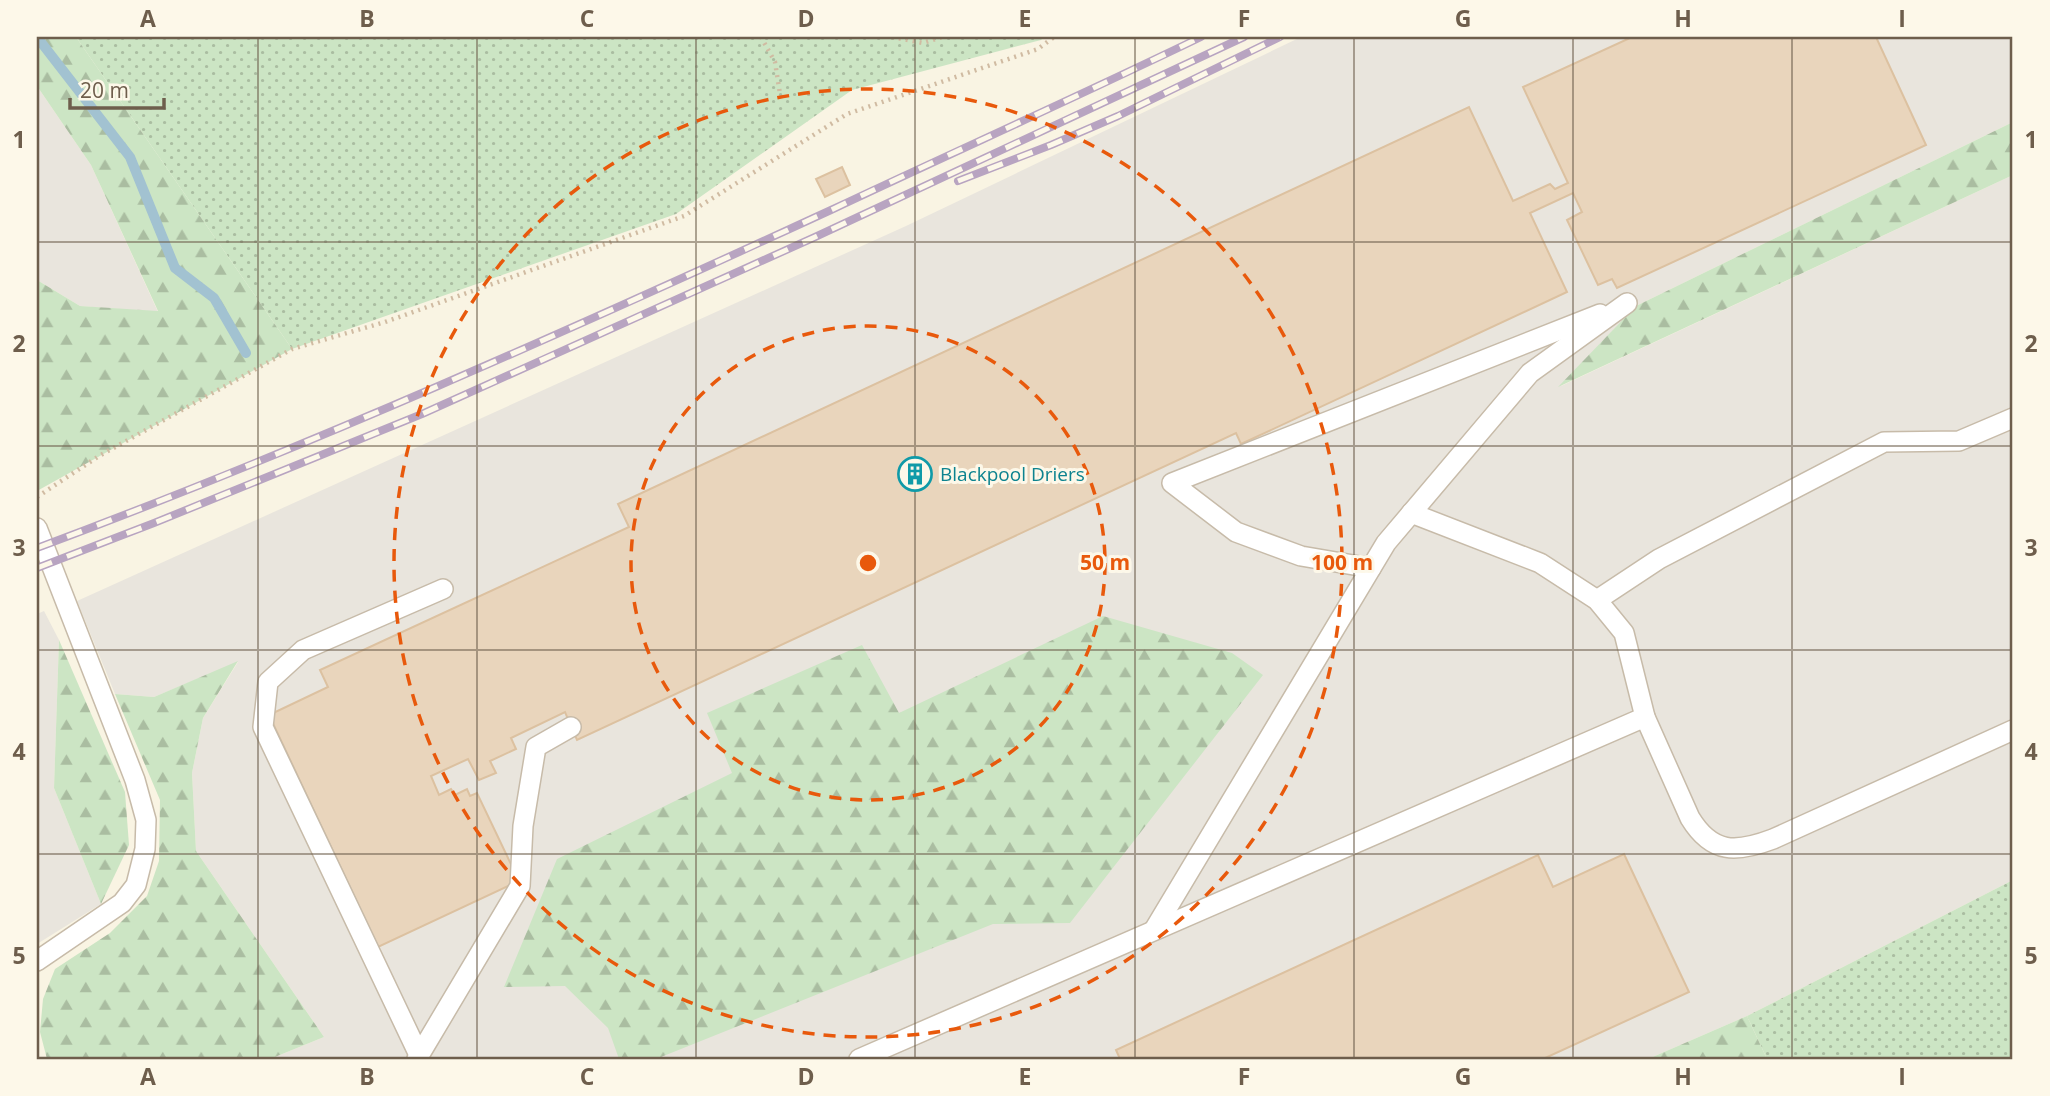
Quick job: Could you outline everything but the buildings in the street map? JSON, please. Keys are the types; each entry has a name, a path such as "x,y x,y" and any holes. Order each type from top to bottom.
{"lane":[{"path":"1154,930 1386,543 1530,373 1627,303 1172,483 1236,532 1301,556 1371,568"},
{"path":"1597,600 1659,559 1884,442 1959,441 2013,418"},
{"path":"1411,513 1540,562 1597,600 1624,633 1645,717 1690,818 1699,832 1713,844 1739,849 1773,839 2013,730"},
{"path":"37,528 135,780 146,820 145,849 136,886 122,903 37,961"},
{"path":"418,1057 263,727 268,682 303,650 443,589"},
{"path":"868,1058 1154,930 1645,717"},
{"path":"418,1057 520,886 523,826 536,747 571,727"}],"path":[{"path":"761,37 775,62 780,94"},
{"path":"892,37 923,43 942,37"},
{"path":"37,497 99,456 292,349 385,322 684,216 847,114 1038,48 1054,37"}],"shaded area":[{"path":"1301,37 2013,37 2013,122 1636,306 1561,386 2013,175 2013,880 1747,1016 1648,1059 270,1059 324,1037 196,851 192,773 203,718 238,662 154,697 115,694 77,601 906,226"},
{"path":"37,86 91,165 158,312 80,306 37,280"},
{"path":"44,611 59,640 54,788 101,904 37,944 37,614"}],"green space":[{"path":"37,37 76,37 292,349 37,491 37,280 80,306 158,311 91,165 37,86"},
{"path":"76,37 1044,37 852,90 676,214 292,349"},
{"path":"2013,122 2013,175 1558,387 1636,306"},
{"path":"1103,616 1232,653 1263,675 1070,923 993,924 656,1059 619,1059 608,1028 565,986 504,987 557,859 732,773 707,713 862,645 899,713"},
{"path":"59,640 125,792 129,845 101,904 54,788"},
{"path":"238,661 203,718 192,773 196,851 324,1037 270,1059 47,1059 40,1032 43,999 55,969 110,933 147,896 159,861 160,800 115,694 154,697"},
{"path":"2013,880 2013,1059 1767,1059 1747,1016"},
{"path":"1747,1016 1767,1059 1648,1059"}],"waterway":[{"path":"37,37 130,157 175,268 214,298 246,353"}],"railway":[{"path":"37,548 338,429 536,343 831,210 1201,37"},
{"path":"37,568 422,414 815,237 1244,37"},
{"path":"958,181 1118,116 1280,37"}],"place":[{"name":"Blackpool Driers","path":"915,474"}]}
